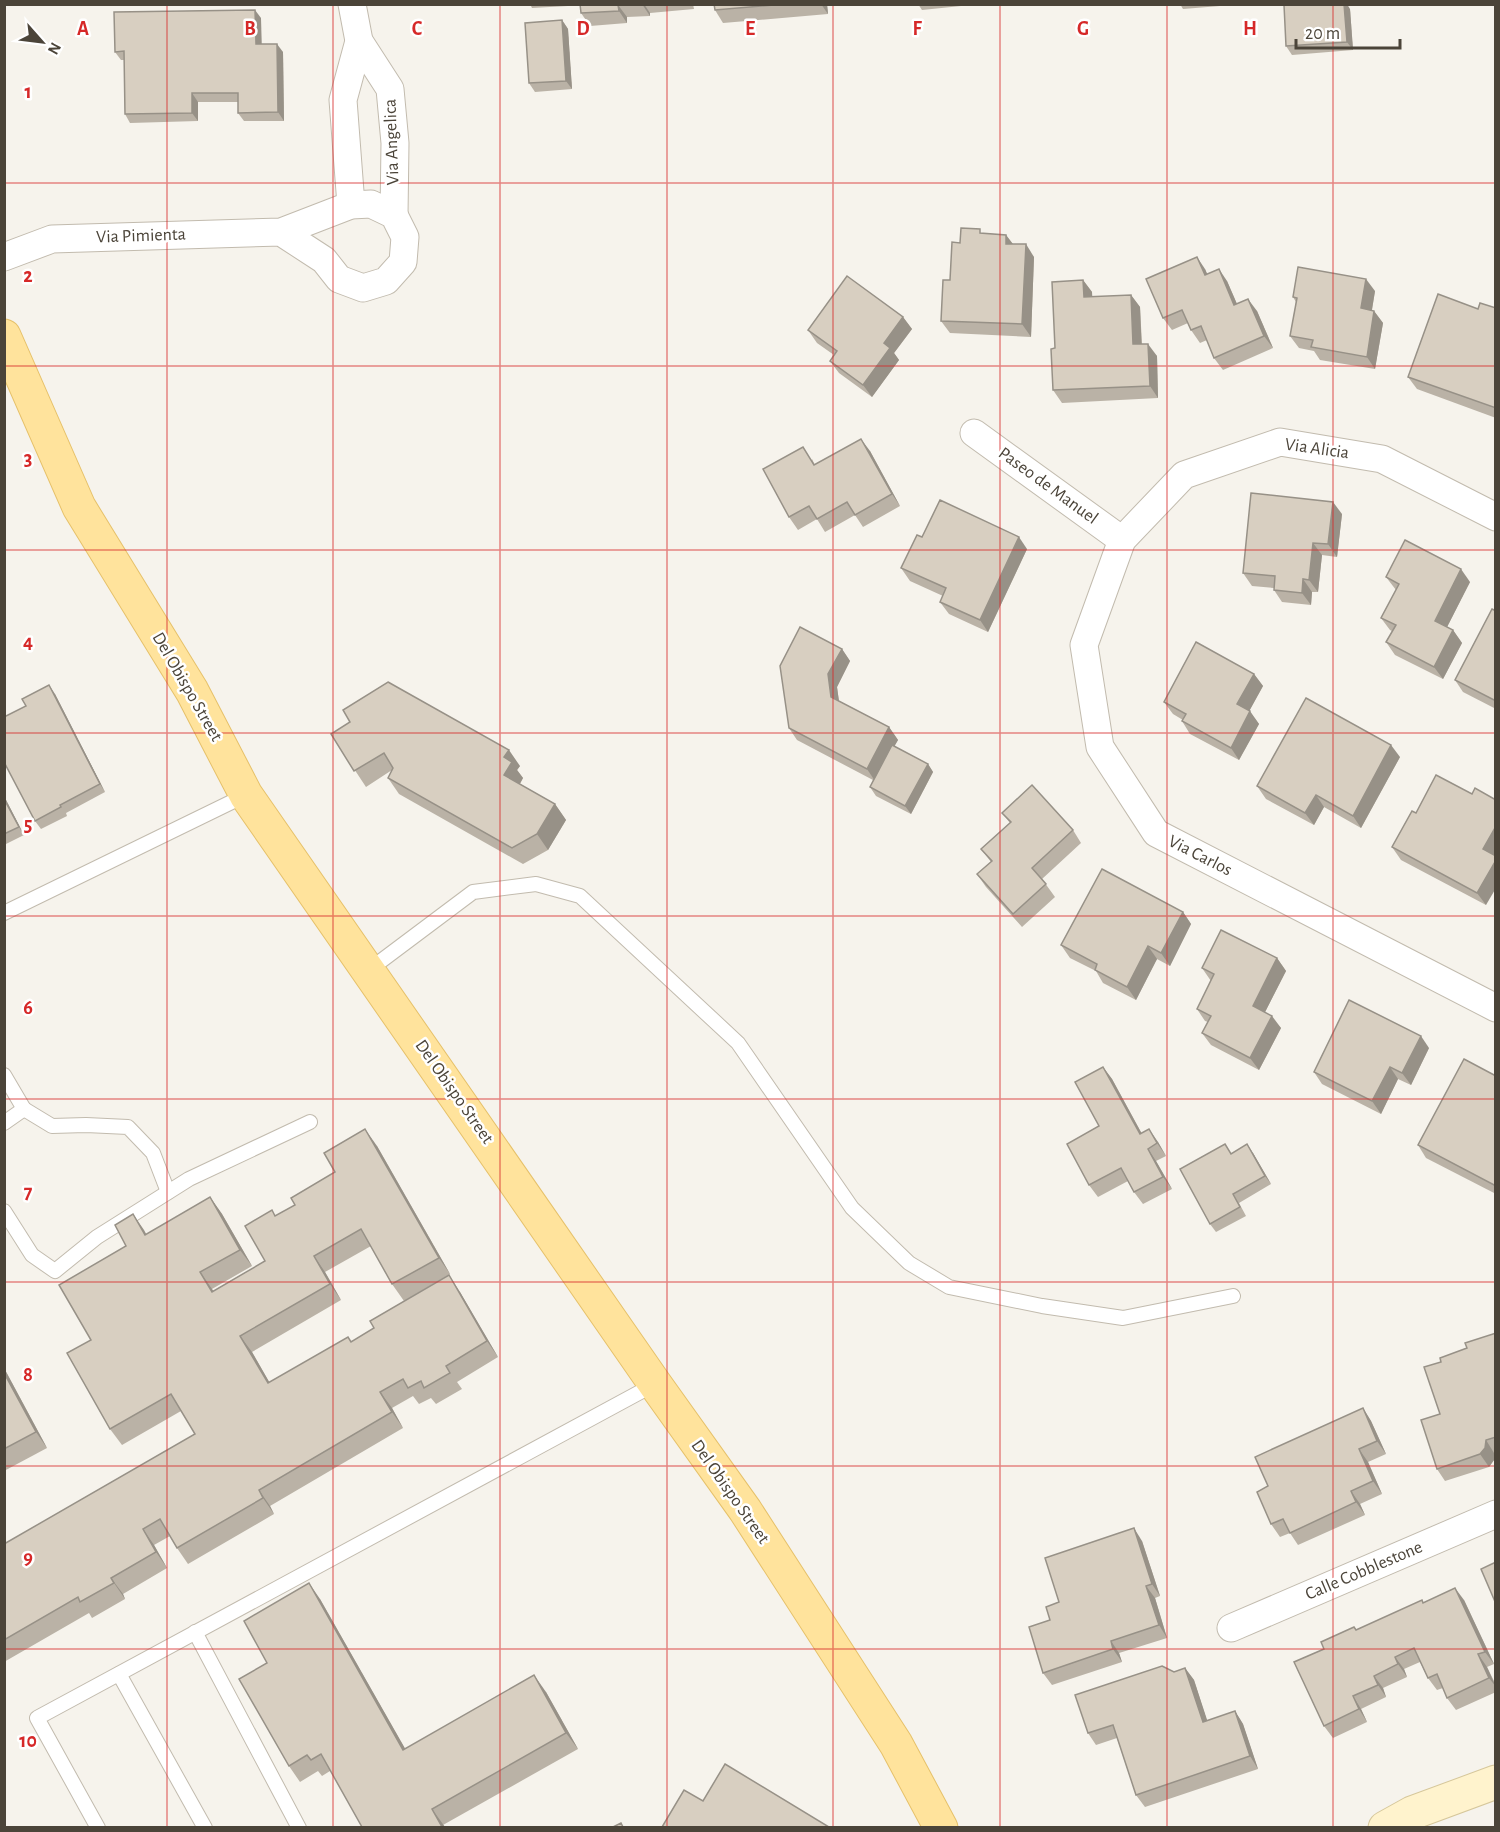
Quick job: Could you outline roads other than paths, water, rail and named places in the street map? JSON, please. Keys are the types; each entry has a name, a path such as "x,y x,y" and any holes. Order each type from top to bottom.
{"main road":[{"name":"Del Obispo Street","path":"4,336 79,507 192,691 246,795 745,1510 896,1744 941,1827"}],"street":[{"name":"Via Angelica","path":"352,4 359,41 390,89 395,143 394,215"},
{"name":"Via Angelica","path":"351,205 343,100 359,41"},
{"name":"Via Pimienta","path":"4,257 52,239 281,232 351,205 371,204 394,215"},
{"path":"281,232 324,260 339,279 363,288 386,281 403,262 405,237 394,215"},
{"name":"Paseo de Manuel","path":"974,433 1122,540"},
{"name":"Via Alicia","path":"1122,540 1184,475 1280,442 1382,459 1496,517"},
{"name":"Via Carlos","path":"1122,540 1084,645 1100,747 1156,833 1496,1008"},
{"name":"Calle Cobblestone","path":"1232,1628 1496,1514"},
{"path":"1384,1827 1412,1813 1496,1782"}],"lane":[{"path":"4,913 246,795"},
{"path":"369,970 473,892 536,884 580,896 738,1043 852,1208 909,1263 949,1287 1042,1306 1124,1318 1233,1296"},
{"path":"4,1075 24,1108 52,1126 128,1127 153,1153 168,1192"},
{"path":"4,1123 24,1108"},
{"path":"4,1211 32,1255 55,1271 97,1237 189,1179 310,1122"},
{"path":"98,1827 37,1718 655,1384"},
{"path":"195,1632 299,1827"},
{"path":"119,1674 205,1827"}]}
